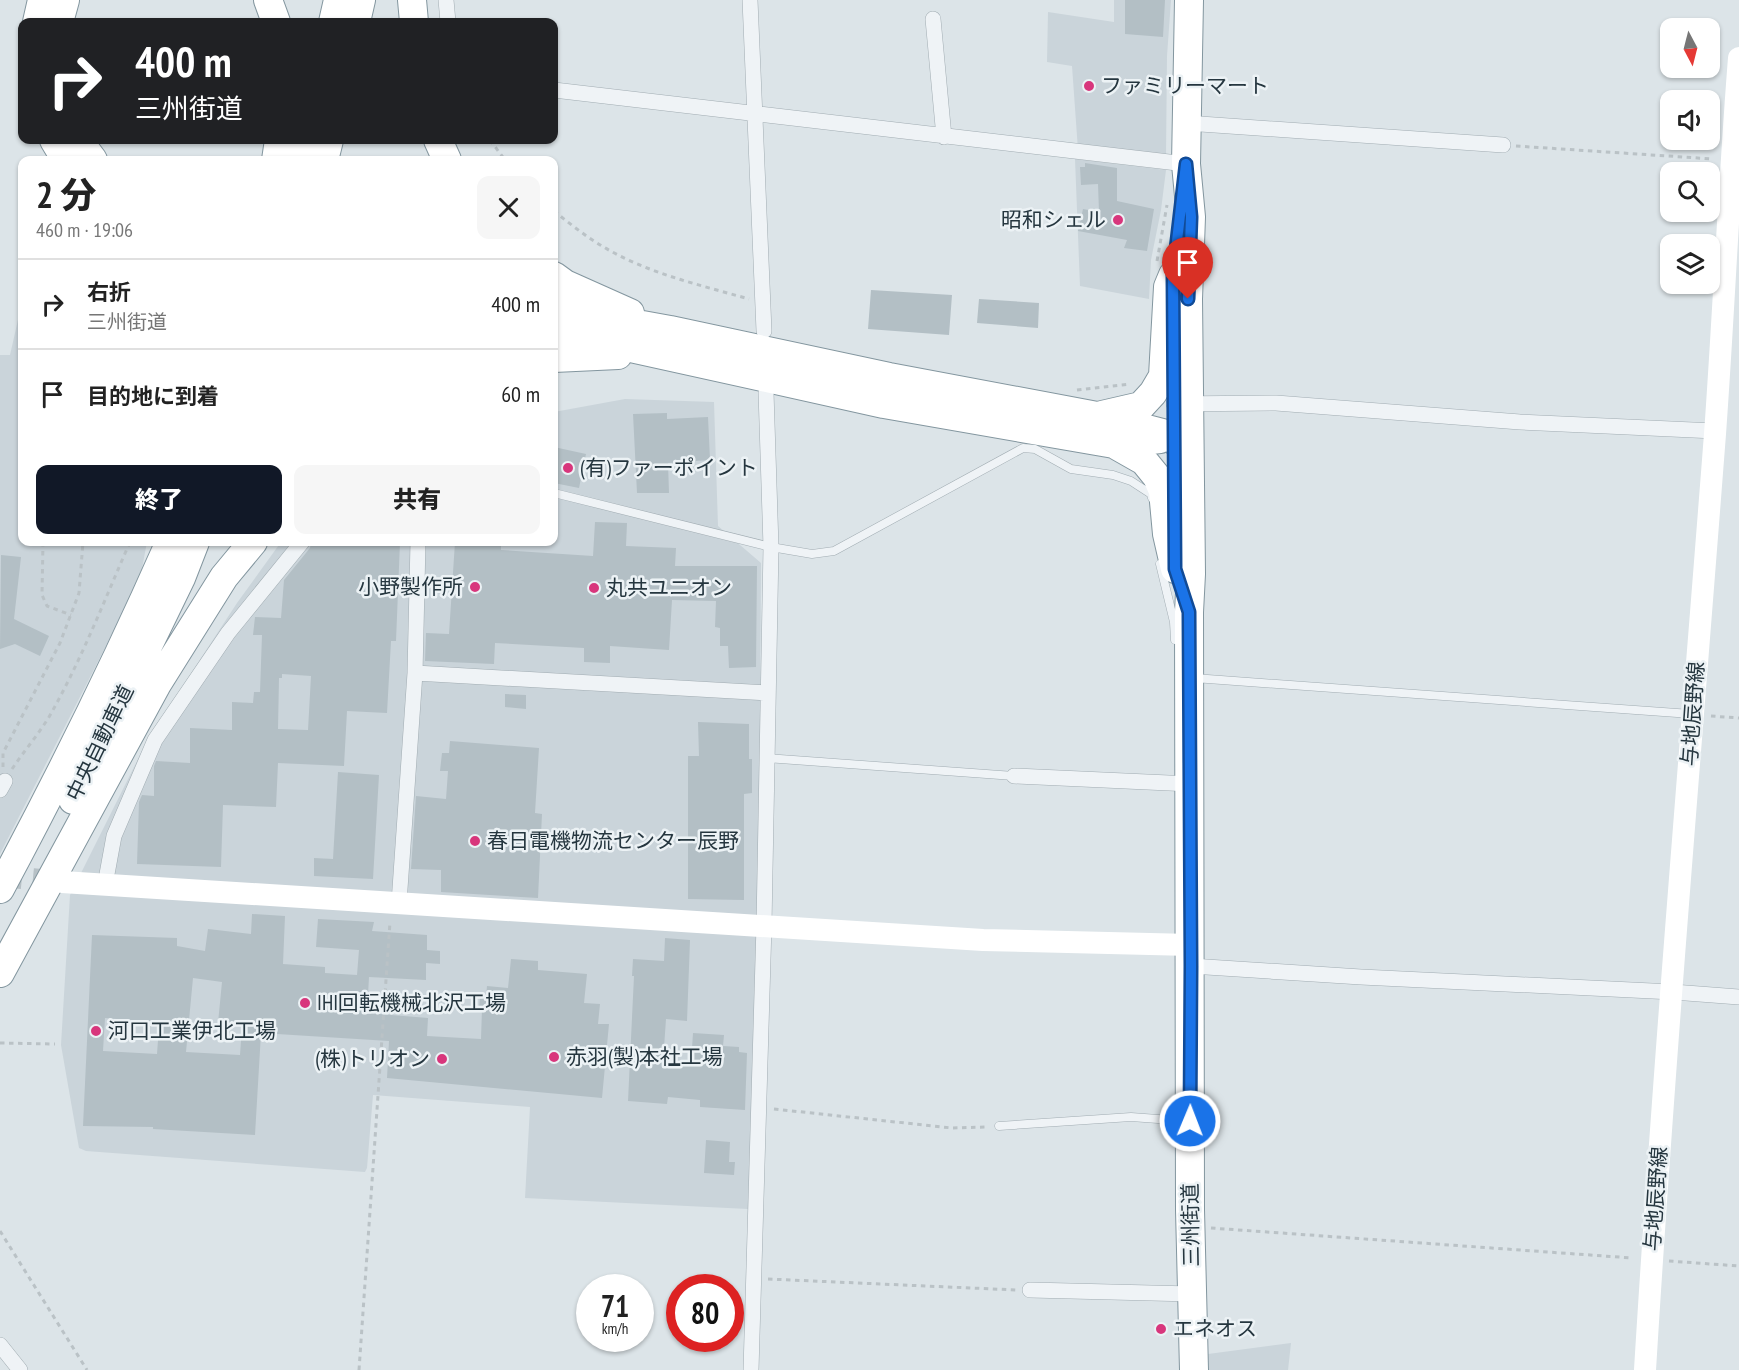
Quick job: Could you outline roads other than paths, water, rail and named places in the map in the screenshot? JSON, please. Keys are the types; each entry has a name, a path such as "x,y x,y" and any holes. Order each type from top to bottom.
{"highway":[{"path":"38,18 42,0"},
{"path":"60,18 65,0"},
{"path":"268,0 275,18"},
{"path":"334,18 338,0"},
{"path":"357,18 361,0"},
{"path":"412,0 414,18"},
{"name":"三州街道","path":"1181,404 1191,217 1186,164 1189,0"},
{"name":"三州街道","path":"1186,164 1173,275 1181,404 1191,492 1189,612 1183,677 1191,784 1190,1226 1194,1370"},
{"path":"1097,416 1141,406 1153,393 1163,376 1168,287 1173,275"},
{"path":"558,278 587,294 670,330"},
{"path":"558,310 670,330 889,377 1097,416 1174,436"},
{"path":"558,332 884,404 1114,444 1174,436"},
{"path":"558,358 653,353"},
{"path":"1181,404 1174,436 1184,454 1191,492"},
{"name":"三州街道","path":"1174,436 1167,560 1189,612"},
{"path":"1114,444 1144,461 1157,477 1163,491 1167,560"},
{"name":"中央自動車道","path":"0,889 81,731 168,546"},
{"name":"中央自動車道","path":"0,943 106,733 181,578 193,546"},
{"path":"0,973 157,684 224,577 250,546"}],"main road":[{"name":"与地辰野線","path":"1645,1370 1692,714 1715,430 1739,58"},
{"path":"62,882 764,925 1191,956"}],"street":[{"path":"446,0 448,18"},
{"path":"750,0 764,331"},
{"path":"933,19 944,137"},
{"path":"558,90 1186,164"},
{"path":"1186,123 1503,145"},
{"path":"751,1370 764,925 771,547 766,392"},
{"path":"1181,404 1276,403 1520,422 1715,430"},
{"path":"105,885 114,836 155,740 228,633 299,546"},
{"path":"395,903 415,673 418,546"},
{"path":"415,673 767,693"},
{"path":"1014,776 1191,784"},
{"path":"1191,956 1361,977 1673,992 1739,998"},
{"path":"1030,1290 1192,1294"},
{"path":"0,1345 20,1370"}],"lane":[{"path":"558,495 771,547 812,554 834,551 1023,448 1035,449 1071,469 1113,475 1131,481 1151,494 1153,506"},
{"path":"1167,560 1165,588 1174,622 1175,644"},
{"path":"1183,677 1692,714"},
{"path":"766,758 1014,776"},
{"path":"999,1126 1131,1117 1190,1121"}],"tunnel":[{"path":"0,876 62,882"}],"place":[{"name":"ファミリーマート","path":"1089,86"},
{"name":"昭和シェル","path":"1118,220"},
{"name":"(有)ファーポイント","path":"568,468"},
{"name":"小野製作所","path":"475,587"},
{"name":"丸共ユニオン","path":"594,588"},
{"name":"春日電機物流センター辰野","path":"475,841"},
{"name":"IHI回転機械北沢工場","path":"305,1003"},
{"name":"河口工業伊北工場","path":"96,1031"},
{"name":"赤羽(製)本社工場","path":"554,1057"},
{"name":"(株)トリオン","path":"442,1059"},
{"name":"エネオス","path":"1161,1329"}]}
